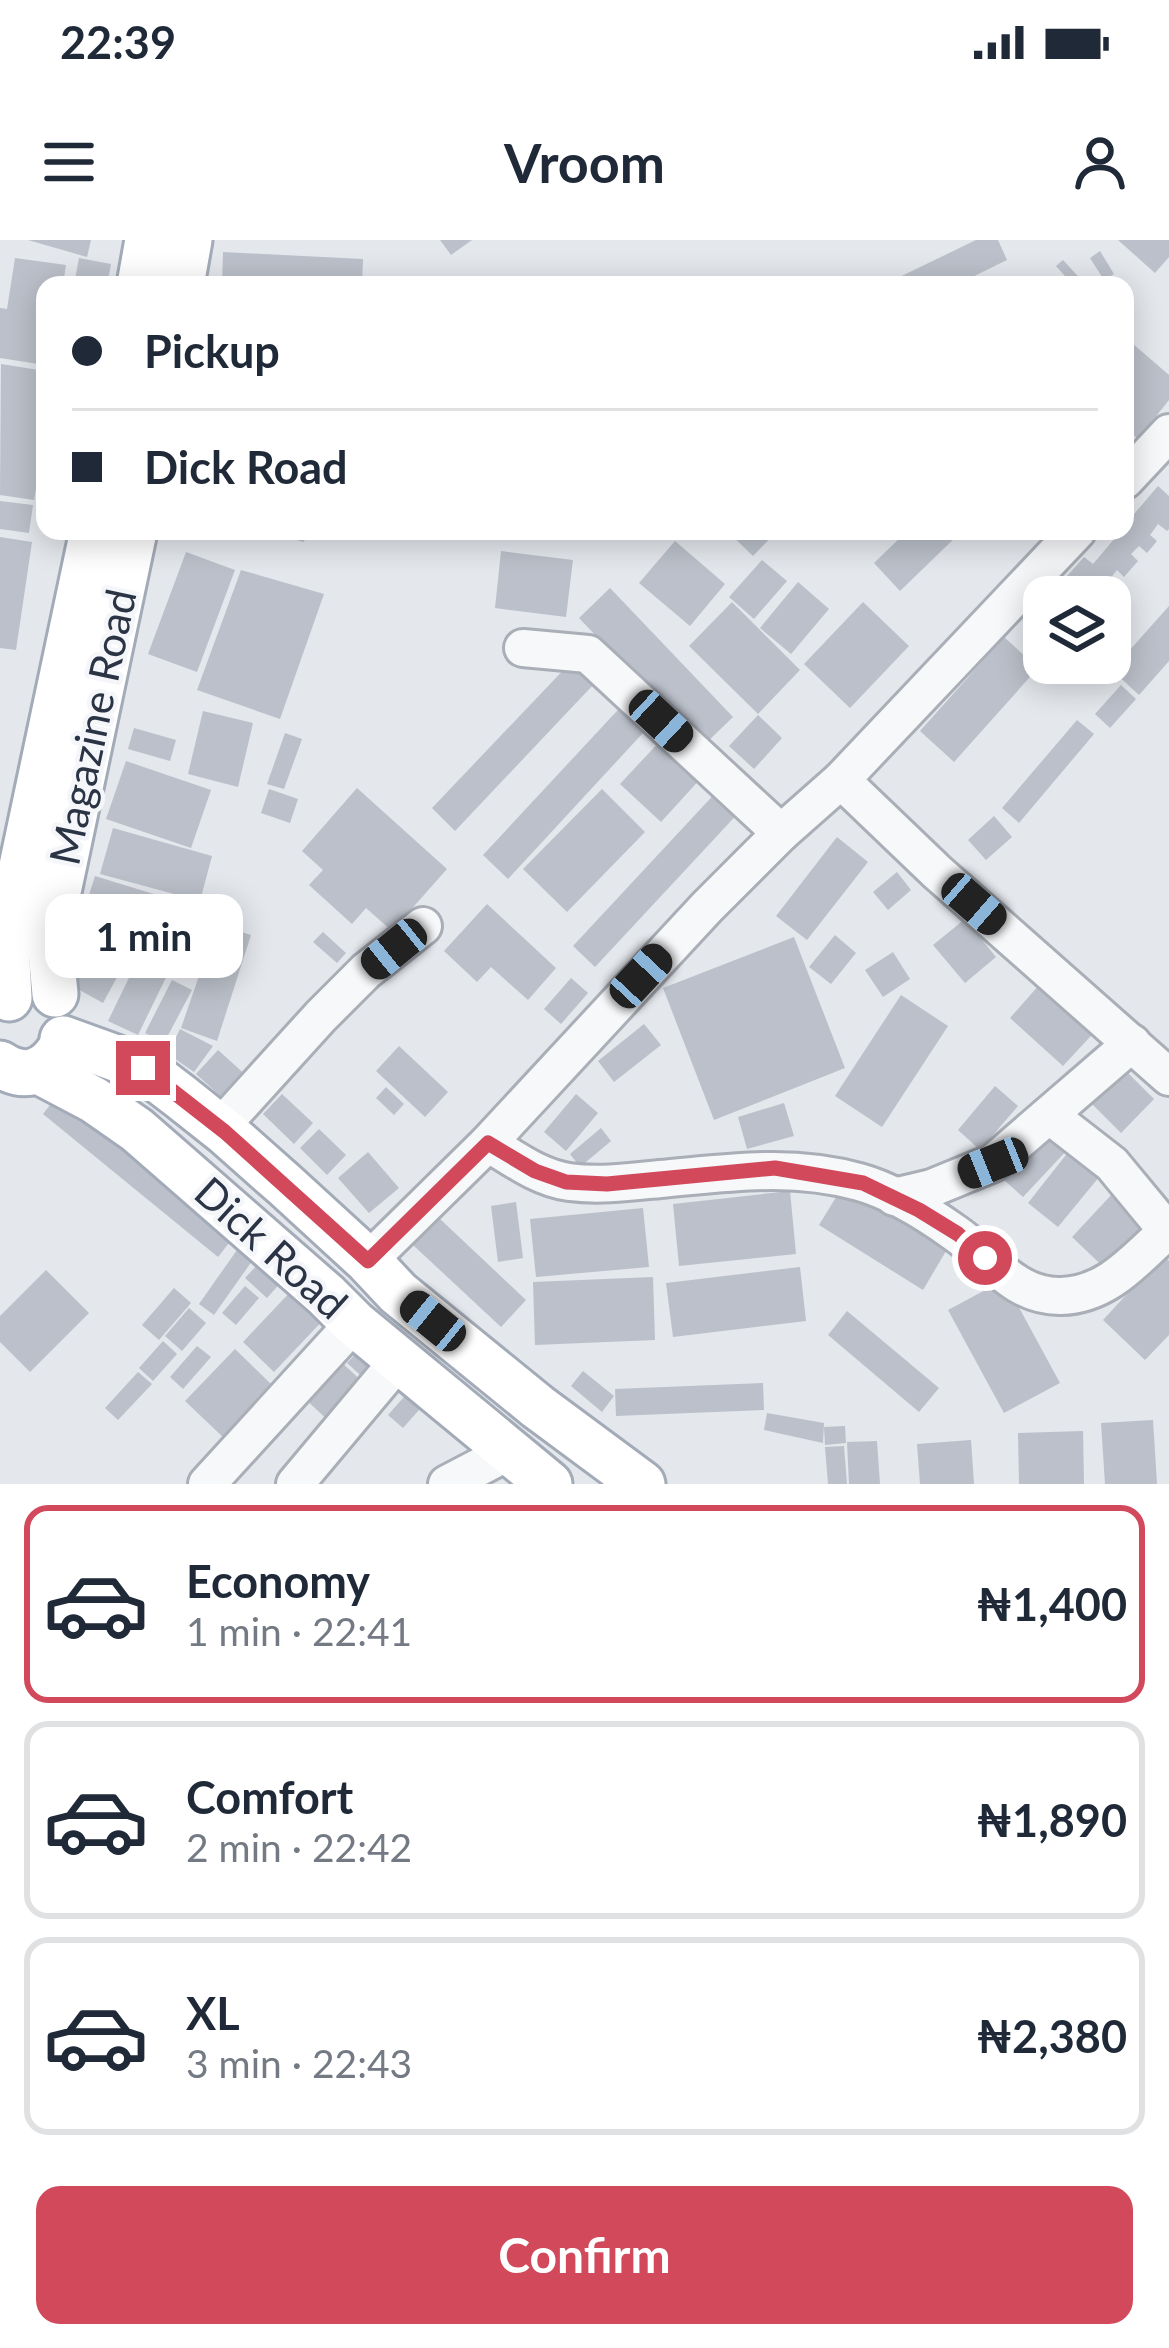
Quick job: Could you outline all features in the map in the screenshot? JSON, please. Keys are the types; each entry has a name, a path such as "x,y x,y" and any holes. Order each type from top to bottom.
{"main road":[{"path":"142,276 148,240"},
{"path":"183,276 189,240"},
{"name":"Magazine Road","path":"5,1001 5,923 17,890 91,540"},
{"name":"Magazine Road","path":"22,1064 55,994 48,918 59,887 132,540"},
{"path":"5,1001 33,996 45,1000 55,994"},
{"name":"Dick Road","path":"22,1064 143,1068 225,1132 398,1293 642,1484"},
{"name":"Dick Road","path":"22,1064 94,1100 152,1142 354,1323 549,1484"}],"street":[{"path":"1134,470 1169,433"},
{"path":"368,1261 488,1143 707,907 841,780 1068,540"},
{"path":"524,648 588,654 781,833"},
{"path":"841,780 937,872 1169,1077"},
{"path":"225,1132 232,1114 321,1016 366,971 423,926"},
{"path":"894,1197 932,1188 993,1163 1132,1043"},
{"path":"488,1143 535,1171 566,1182 607,1184 775,1168 863,1183 958,1234 1012,1282 1060,1296 1108,1284 1168,1232 1112,1164 1049,1115"},
{"path":"207,1484 354,1323"},
{"path":"295,1484 399,1360"},
{"path":"447,1484 510,1450"}],"building":[{"path":"28,240 91,240 87,257"},
{"path":"440,240 472,240 451,255"},
{"path":"976,240 998,240 1007,260 974,276 902,276"},
{"path":"1118,240 1169,240 1169,257 1155,273"},
{"path":"1100,251 1114,274 1101,276 1090,258"},
{"path":"223,252 363,259 362,276 222,276"},
{"path":"15,258 66,265 64,276 36,276 36,364 0,358 0,308 7,309"},
{"path":"79,258 111,264 109,276 76,276"},
{"path":"1063,260 1078,276 1065,276 1056,266"},
{"path":"1134,345 1169,375 1169,400 1138,439 1134,436"},
{"path":"1,364 36,370 36,488 34,500 0,495"},
{"path":"1158,486 1169,496 1169,529 1158,524 1150,535 1157,541 1147,553 1139,546 1131,554 1138,561 1125,576 1117,570 1112,576 1067,576 1084,557 1093,564 1113,540 1134,540 1134,514"},
{"path":"0,501 33,505 29,533 0,529"},
{"path":"0,537 32,542 16,650 0,648"},
{"path":"736,540 768,540 753,556"},
{"path":"898,540 953,540 900,591 874,563"},
{"path":"675,541 725,584 690,626 639,583"},
{"path":"501,551 573,560 566,617 495,608"},
{"path":"186,552 235,570 197,672 148,654"},
{"path":"762,560 787,581 754,619 729,597"},
{"path":"241,570 324,594 280,719 197,690"},
{"path":"798,582 829,609 791,654 760,628"},
{"path":"610,588 733,717 702,747 579,618"},
{"path":"732,602 800,670 758,714 689,646"},
{"path":"863,602 909,646 850,708 804,664"},
{"path":"1169,606 1169,661 1139,695 1127,684 1131,684 1131,649"},
{"path":"1004,637 1023,654 1024,684 954,762 920,731"},
{"path":"571,662 594,684 455,831 432,808"},
{"path":"1121,685 1136,699 1110,728 1095,714"},
{"path":"629,698 654,721 508,879 483,855"},
{"path":"203,711 253,723 238,787 188,774"},
{"path":"758,715 782,738 754,769 729,746"},
{"path":"1077,720 1094,734 1019,823 1002,808"},
{"path":"134,728 176,740 170,761 128,749"},
{"path":"285,733 302,739 284,789 267,784"},
{"path":"662,739 702,777 661,822 620,784"},
{"path":"126,761 211,790 191,848 106,819"},
{"path":"721,787 743,808 595,967 573,946"},
{"path":"357,788 447,869 392,931 366,908 352,924 309,885 323,870 302,851"},
{"path":"269,789 298,799 290,823 261,813"},
{"path":"602,789 645,832 567,912 523,869"},
{"path":"994,816 1012,837 986,860 968,840"},
{"path":"113,828 212,856 200,901 100,874"},
{"path":"837,837 868,862 807,940 776,916"},
{"path":"897,872 911,890 888,910 873,892"},
{"path":"95,876 160,896 148,935 83,914"},
{"path":"175,899 198,913 172,957 149,944"},
{"path":"487,904 556,968 528,1000 491,967 477,982 444,951"},
{"path":"965,919 996,957 965,983 933,945"},
{"path":"99,924 135,944 103,1003 67,983"},
{"path":"217,924 251,935 217,1041 181,1028"},
{"path":"323,932 346,953 337,963 313,942"},
{"path":"835,935 856,953 831,984 809,967"},
{"path":"794,937 845,1068 714,1120 663,988"},
{"path":"143,949 173,963 138,1035 108,1021"},
{"path":"893,952 910,979 883,997 865,970"},
{"path":"1047,976 1101,1025 1063,1066 1010,1018"},
{"path":"571,978 588,993 561,1024 544,1009"},
{"path":"172,980 192,990 164,1043 145,1033"},
{"path":"901,995 948,1026 882,1127 835,1096"},
{"path":"644,1024 661,1045 614,1082 598,1061"},
{"path":"180,1029 213,1046 194,1072 168,1054"},
{"path":"399,1046 448,1092 425,1117 376,1071"},
{"path":"218,1050 249,1078 227,1102 196,1074"},
{"path":"1119,1064 1154,1099 1121,1133 1086,1098"},
{"path":"995,1086 1018,1106 980,1150 958,1130"},
{"path":"386,1087 404,1104 394,1115 376,1098"},
{"path":"61,1091 236,1234 218,1257 43,1114"},
{"path":"282,1094 313,1123 294,1144 263,1114"},
{"path":"576,1094 598,1113 566,1151 544,1132"},
{"path":"784,1103 794,1136 747,1149 738,1117"},
{"path":"601,1128 611,1141 580,1167 570,1154"},
{"path":"319,1129 346,1155 327,1175 300,1148"},
{"path":"1049,1130 1069,1148 1023,1197 1003,1179"},
{"path":"1073,1146 1104,1171 1058,1227 1028,1203"},
{"path":"368,1152 399,1188 369,1213 338,1178"},
{"path":"846,1181 949,1246 923,1290 819,1225"},
{"path":"790,1191 796,1254 679,1266 673,1204"},
{"path":"1114,1192 1154,1231 1112,1275 1072,1237"},
{"path":"516,1202 523,1258 498,1262 491,1206"},
{"path":"643,1208 649,1267 536,1277 530,1219"},
{"path":"439,1218 526,1300 501,1327 413,1245"},
{"path":"237,1250 252,1261 214,1315 199,1304"},
{"path":"1163,1255 1169,1261 1169,1335 1145,1360 1103,1320"},
{"path":"262,1260 283,1280 267,1298 245,1278"},
{"path":"800,1267 806,1321 673,1337 666,1283"},
{"path":"46,1270 89,1313 30,1372 0,1342 0,1316"},
{"path":"653,1277 655,1340 535,1345 533,1282"},
{"path":"1004,1280 1060,1383 1004,1413 948,1310"},
{"path":"245,1286 259,1298 236,1325 222,1313"},
{"path":"295,1287 326,1317 274,1372 243,1342"},
{"path":"174,1288 191,1303 159,1340 142,1325"},
{"path":"189,1308 206,1323 182,1351 165,1336"},
{"path":"847,1311 939,1388 919,1412 828,1335"},
{"path":"163,1341 177,1354 153,1381 139,1368"},
{"path":"197,1346 211,1357 183,1389 170,1377"},
{"path":"361,1348 382,1367 368,1382 347,1363"},
{"path":"235,1349 274,1387 225,1439 185,1401"},
{"path":"338,1359 367,1386 332,1424 303,1397"},
{"path":"583,1371 614,1396 602,1412 571,1386"},
{"path":"138,1372 152,1384 118,1420 105,1408"},
{"path":"763,1383 764,1410 616,1416 615,1389"},
{"path":"412,1388 427,1401 403,1428 388,1415"},
{"path":"767,1413 824,1423 823,1443 764,1430"},
{"path":"1153,1420 1157,1484 1105,1484 1101,1423"},
{"path":"845,1426 846,1443 825,1445 824,1427"},
{"path":"1083,1431 1084,1484 1019,1484 1018,1433"},
{"path":"971,1440 974,1484 920,1484 917,1444"},
{"path":"877,1441 880,1484 849,1484 847,1442"},
{"path":"844,1446 847,1484 828,1484 825,1447"}],"route":[{"path":"143,1068 225,1132 368,1261 488,1143 535,1171 566,1182 607,1184 775,1168 863,1183 919,1210 985,1258"}]}
